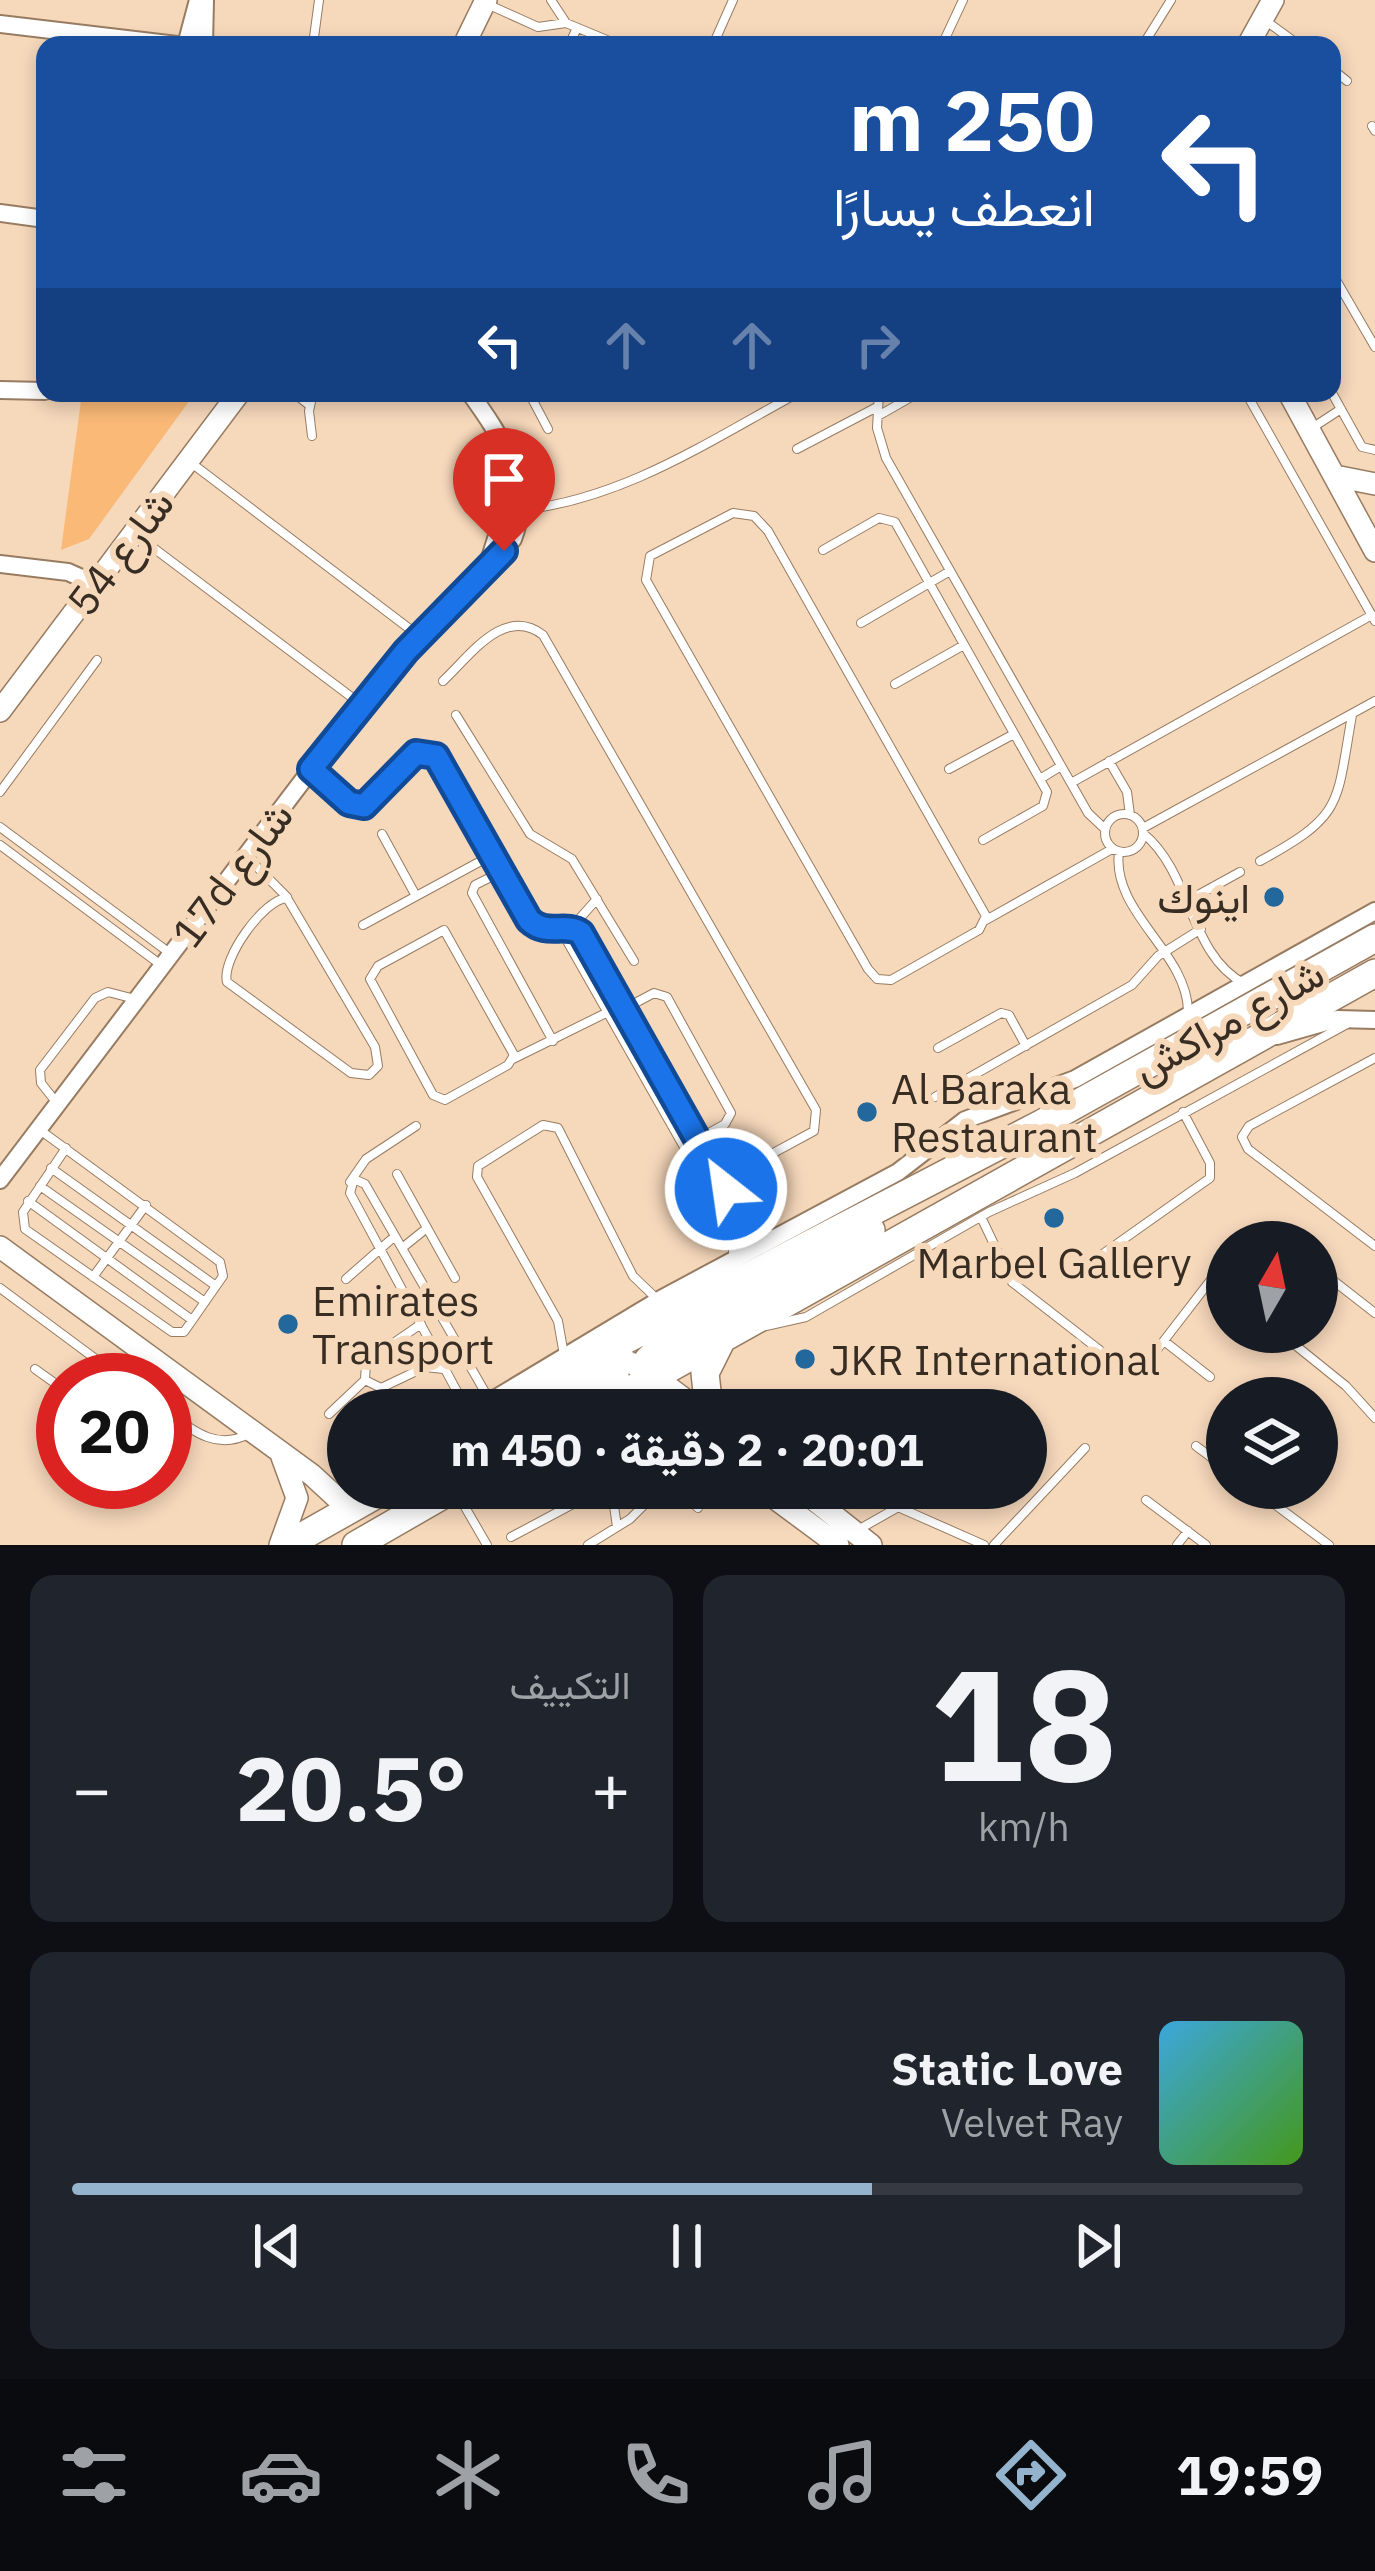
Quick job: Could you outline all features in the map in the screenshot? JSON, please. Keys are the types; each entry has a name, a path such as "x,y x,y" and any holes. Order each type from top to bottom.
{"main road":[{"name":"شارع مراكش","path":"529,1389 1173,1051 1375,938"},
{"name":"شارع مراكش","path":"628,1389 1375,973"},
{"path":"647,1377 661,1348 912,1206 936,1177"},
{"path":"707,1389 705,1373 735,1332"},
{"path":"594,1389 615,1376 613,1360 599,1354"},
{"path":"356,1545 418,1509"},
{"path":"284,1545 350,1510"}],"street":[{"path":"186,36 201,0"},
{"path":"201,0 203,36"},
{"path":"468,36 485,2"},
{"path":"1255,36 1268,9"},
{"path":"0,24 74,36"},
{"path":"0,213 36,217"},
{"path":"0,390 36,391"},
{"name":"شارع 54","path":"0,711 232,402"},
{"path":"476,402 518,476 521,510"},
{"path":"1294,402 1335,476 1367,514 1375,551"},
{"path":"480,574 498,541 507,504 505,467 493,430"},
{"path":"1335,476 1375,484"},
{"name":"17d شارع","path":"0,1180 360,704 513,539 521,510"},
{"path":"0,564 68,572 90,592"},
{"path":"518,1389 564,1355 659,1300 898,1172 965,1120 1075,1079 1375,911"},
{"path":"1264,1036 1294,1034 1337,1019 1371,1019"},
{"path":"0,1247 350,1510"},
{"path":"599,1354 666,1389"},
{"path":"647,1377 651,1389"},
{"path":"282,1457 297,1498 284,1545"},
{"path":"798,1509 855,1541"},
{"path":"821,1509 855,1541"}],"lane":[{"path":"314,36 319,0"},
{"path":"551,0 566,23 596,36"},
{"path":"717,36 733,0"},
{"path":"947,36 963,0"},
{"path":"1149,36 1171,0"},
{"path":"485,2 538,27 566,23"},
{"path":"1268,9 1291,36"},
{"path":"573,36 577,28"},
{"path":"1341,76 1347,80"},
{"path":"1341,288 1375,347"},
{"path":"305,402 309,405"},
{"path":"310,402 312,436"},
{"path":"534,402 548,429"},
{"path":"521,510 577,503 622,487 781,402"},
{"path":"878,402 886,458 1071,783 1105,829 1116,850 1121,880 1184,982 1187,1015 1173,1051"},
{"path":"797,449 899,402"},
{"path":"1071,783 1373,618 1251,402"},
{"path":"1337,402 1362,447 1375,450"},
{"path":"1309,429 1341,410"},
{"path":"189,461 419,636"},
{"path":"986,920 762,522 733,513 650,556 646,580 872,975 891,980 979,930 986,920 1116,850 1132,850 1143,831 1375,701"},
{"path":"823,550 879,518 890,517 1040,779 1048,802 983,840"},
{"path":"134,534 360,704"},
{"path":"861,623 950,571"},
{"path":"443,681 506,626 526,625 543,635 793,1068 816,1110 818,1124 727,1178"},
{"path":"896,684 964,645"},
{"path":"0,791 97,660"},
{"path":"1260,861 1315,830 1330,813 1352,714"},
{"path":"456,715 530,834 572,859 634,961"},
{"path":"949,769 1014,734"},
{"path":"311,769 349,803 364,806 416,753 430,752 534,925 581,933 714,1169 727,1178"},
{"path":"1109,761 1129,799 1130,814 1160,849 1217,963 1246,985"},
{"path":"1040,779 1061,766"},
{"path":"1105,829 1113,817 1130,814"},
{"path":"0,827 167,960"},
{"path":"382,834 416,896"},
{"path":"0,845 167,960"},
{"path":"363,925 492,855"},
{"path":"245,856 274,879 287,898 375,1047 378,1066 369,1076 351,1073 224,976 226,964 270,903 287,898"},
{"path":"501,872 475,885 472,893 553,1041"},
{"path":"1189,900 1240,872"},
{"path":"569,929 597,899"},
{"path":"569,929 608,1012 700,1177 703,1192 713,1197 728,1222 734,1258"},
{"path":"935,1097 1132,985 1164,952 1201,929"},
{"path":"513,1059 446,932 373,969 371,984 437,1098 449,1099 513,1059 608,1012"},
{"path":"623,1009 657,992 667,997 730,1113 725,1124 698,1139"},
{"path":"58,1104 40,1079 42,1067 98,994 136,1000"},
{"path":"938,1048 1001,1013 1009,1016 1026,1046"},
{"path":"735,1332 797,1322 980,1217 1310,1040 1371,1019"},
{"path":"1375,1058 1249,1126 1242,1137 1248,1149 1375,1246"},
{"path":"1097,1258 1210,1178 1210,1163 1183,1112"},
{"path":"564,1355 558,1321 477,1178 478,1166 486,1158 543,1125 558,1128 633,1276 659,1300"},
{"path":"416,1126 366,1159 350,1182 350,1193 455,1389"},
{"path":"39,1129 66,1148 146,1205 220,1262 223,1276 184,1332 172,1332 26,1229 22,1212 66,1148"},
{"path":"51,1168 216,1286"},
{"path":"700,1177 714,1169"},
{"path":"398,1174 455,1278"},
{"path":"727,1178 726,1189 743,1214 774,1237"},
{"path":"350,1182 362,1181 483,1389"},
{"path":"40,1186 205,1302"},
{"path":"713,1197 726,1189"},
{"path":"28,1202 192,1320"},
{"path":"93,1277 146,1205"},
{"path":"930,1246 941,1215"},
{"path":"980,1217 994,1256 1012,1282 1125,1370 1142,1369 1206,1286"},
{"path":"402,1247 427,1228"},
{"path":"346,1279 395,1236"},
{"path":"1338,1284 1375,1313"},
{"path":"0,1288 88,1353"},
{"path":"355,1389 365,1380 366,1362 421,1324"},
{"path":"1164,1340 1210,1376"},
{"path":"1304,1353 1373,1412"},
{"path":"365,1380 381,1388 425,1367 444,1369"},
{"path":"192,1427 217,1441 251,1432"},
{"path":"1196,1446 1206,1453"},
{"path":"994,1545 1084,1448"},
{"path":"1146,1500 1206,1545"},
{"path":"466,1509 487,1545"},
{"path":"511,1537 564,1509"},
{"path":"614,1509 617,1527"},
{"path":"588,1545 637,1509"},
{"path":"855,1541 897,1509"},
{"path":"900,1509 985,1545"},
{"path":"1281,1509 1329,1545"},
{"path":"1177,1545 1188,1532"}],"shaded area":[{"path":"81,402 188,402 89,539 61,550"}],"place":[{"name":"اينوك","path":"1274,897"},
{"name":"Al Baraka Restaurant","path":"867,1112"},
{"name":"Marbel Gallery","path":"1054,1218"},
{"name":"Emirates Transport","path":"288,1324"},
{"name":"JKR International","path":"805,1359"}],"route":[{"path":"504,551 406,651 311,769 349,803 364,806 416,753 436,756 529,920 547,931 572,928 581,933 714,1169 727,1178 726,1189"}]}
